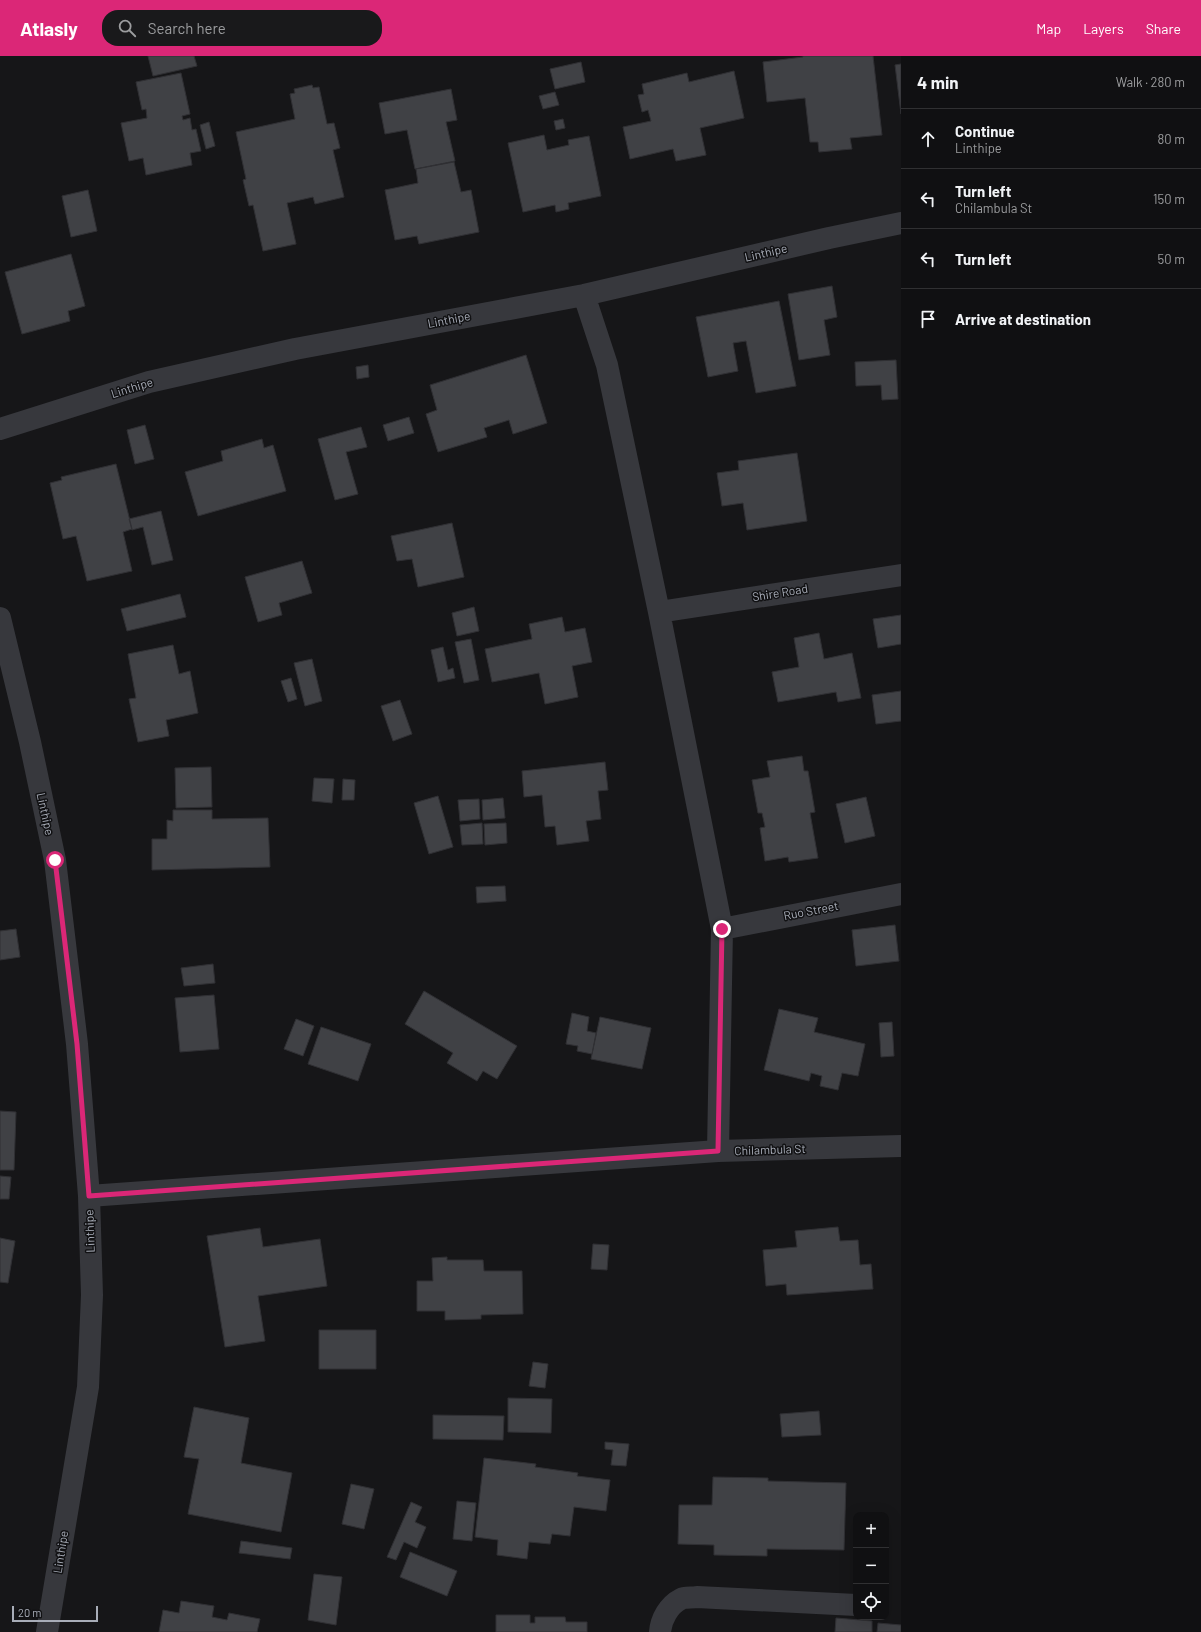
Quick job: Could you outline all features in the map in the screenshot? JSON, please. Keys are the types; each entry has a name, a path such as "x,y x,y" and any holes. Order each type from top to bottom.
{"street":[{"name":"Linthipe","path":"0,429 149,382 295,349 584,295 829,238 901,223"},
{"path":"584,295 606,365 659,612 722,929 718,1151"},
{"name":"Shire Road","path":"659,612 901,575"},
{"name":"Linthipe","path":"0,618 30,742 55,860 77,1044 89,1196 92,1295 88,1387 47,1632"},
{"name":"Ruo Street","path":"722,929 901,894"},
{"name":"Chilambula St","path":"89,1196 718,1151 901,1146"},
{"path":"660,1632 660,1623 670,1608 682,1599 697,1597 853,1605"}],"building":[{"path":"148,56 194,56 197,66 153,76"},
{"path":"803,56 873,56 882,135 850,138 852,149 819,152 818,142 810,142 805,98 767,102 763,62"},
{"path":"581,62 585,82 555,89 550,69"},
{"path":"901,64 901,114 895,65"},
{"path":"734,71 744,118 700,128 706,155 676,161 673,149 630,159 623,127 651,121 648,110 642,112 638,95 644,94 642,84 687,73 689,82"},
{"path":"181,73 190,114 182,116 183,120 190,118 192,130 196,129 201,151 190,153 192,165 146,175 143,158 129,161 121,123 147,118 146,109 142,110 136,82"},
{"path":"312,85 313,88 319,87 327,124 334,123 340,148 333,150 344,197 315,204 313,197 287,203 296,244 263,251 253,205 249,206 243,180 246,179 236,132 295,119 290,94 295,93 294,89"},
{"path":"451,89 457,120 446,122 455,161 415,169 407,130 385,134 379,103"},
{"path":"555,92 559,105 543,109 539,96"},
{"path":"563,119 565,128 556,130 554,121"},
{"path":"209,122 215,146 206,149 200,125"},
{"path":"544,135 547,150 569,145 568,140 589,136 601,196 568,203 569,209 556,212 555,205 523,212 508,143"},
{"path":"454,162 461,192 471,190 479,232 419,244 417,236 395,240 385,190 418,183 416,169"},
{"path":"88,190 97,231 71,237 62,196"},
{"path":"71,254 85,306 68,311 70,321 22,334 5,272"},
{"path":"832,286 837,317 824,320 830,355 799,360 788,294"},
{"path":"779,301 796,386 756,393 746,341 733,343 738,371 708,377 696,317"},
{"path":"526,355 547,423 513,434 509,420 484,428 487,437 438,452 426,414 437,410 430,385"},
{"path":"896,360 898,399 882,400 881,385 856,386 855,362"},
{"path":"368,365 369,377 357,379 356,367"},
{"path":"409,417 414,433 388,441 383,425"},
{"path":"145,425 154,459 135,464 127,430"},
{"path":"361,427 367,447 346,452 358,494 335,500 318,439"},
{"path":"262,439 264,448 273,445 286,491 198,516 185,472 223,461 221,451"},
{"path":"797,453 807,521 747,530 743,503 722,506 717,473 739,470 738,461"},
{"path":"116,464 132,529 123,532 132,571 87,581 76,536 63,539 50,483 62,480 61,477"},
{"path":"161,511 173,560 152,565 143,527 132,530 129,519"},
{"path":"452,523 464,577 418,587 412,559 397,561 391,536"},
{"path":"302,561 312,593 279,603 282,615 258,622 245,577"},
{"path":"180,594 186,617 127,631 121,609"},
{"path":"474,607 479,631 457,636 452,613"},
{"path":"901,615 901,644 878,648 873,619"},
{"path":"562,617 565,632 585,628 592,662 572,666 578,697 545,704 539,673 492,682 485,649 532,639 529,624"},
{"path":"819,633 824,659 852,653 861,698 838,702 836,692 778,702 772,672 799,667 794,638"},
{"path":"471,639 479,680 464,683 455,642"},
{"path":"173,645 179,674 190,671 198,713 166,720 169,736 138,742 129,699 136,698 128,654"},
{"path":"443,647 448,670 453,668 455,678 438,682 431,650"},
{"path":"312,659 322,701 305,706 294,663"},
{"path":"291,678 297,699 288,702 281,681"},
{"path":"901,691 901,721 876,724 872,695"},
{"path":"400,700 412,734 393,741 381,706"},
{"path":"802,756 804,771 808,771 815,812 810,813 818,858 789,862 788,857 765,861 760,828 765,827 762,813 758,813 752,780 770,777 767,761"},
{"path":"605,762 608,790 598,791 601,819 586,821 589,841 557,845 555,826 545,827 542,795 524,797 522,771"},
{"path":"211,767 212,807 176,808 175,768"},
{"path":"314,778 334,779 332,803 312,801"},
{"path":"343,779 355,780 354,800 342,800"},
{"path":"438,796 453,847 429,854 414,803"},
{"path":"866,797 875,836 845,843 836,804"},
{"path":"503,798 505,818 483,820 482,800"},
{"path":"479,799 480,819 460,821 458,800"},
{"path":"173,810 212,810 212,819 268,818 270,867 152,870 152,839 167,839 167,820 173,821"},
{"path":"482,823 483,844 462,845 460,825"},
{"path":"506,823 507,843 485,845 484,824"},
{"path":"505,886 506,901 477,903 476,887"},
{"path":"895,925 899,961 856,966 852,930"},
{"path":"16,929 20,957 0,960 0,931"},
{"path":"213,964 215,983 184,986 181,968"},
{"path":"424,991 517,1046 497,1079 483,1071 477,1081 447,1063 453,1053 405,1024"},
{"path":"214,995 219,1049 180,1052 175,998"},
{"path":"779,1009 818,1018 814,1032 865,1044 858,1076 842,1073 838,1090 820,1086 822,1076 811,1073 809,1081 764,1070"},
{"path":"572,1013 589,1017 587,1031 596,1033 592,1054 577,1051 578,1046 566,1044"},
{"path":"600,1017 651,1028 642,1069 591,1059"},
{"path":"296,1019 314,1026 303,1056 284,1049"},
{"path":"892,1022 894,1056 881,1057 879,1023"},
{"path":"321,1027 371,1044 358,1081 308,1064"},
{"path":"0,1111 16,1112 14,1170 0,1170"},
{"path":"0,1176 11,1177 9,1199 0,1199"},
{"path":"838,1227 840,1241 858,1240 860,1265 871,1264 873,1289 787,1295 786,1284 766,1286 763,1250 797,1247 795,1231"},
{"path":"260,1228 263,1247 320,1239 327,1286 258,1296 265,1341 225,1347 207,1236"},
{"path":"0,1238 15,1241 8,1283 0,1282"},
{"path":"593,1244 609,1245 607,1270 591,1269"},
{"path":"447,1257 447,1260 483,1260 484,1271 522,1271 523,1314 481,1315 481,1319 445,1320 445,1311 417,1311 417,1281 433,1281 432,1258"},
{"path":"319,1330 376,1330 376,1369 319,1369"},
{"path":"533,1362 548,1364 545,1388 529,1386"},
{"path":"508,1398 552,1399 551,1433 508,1432"},
{"path":"194,1407 249,1418 241,1463 292,1473 281,1532 188,1514 199,1459 184,1457"},
{"path":"819,1411 821,1435 782,1437 780,1414"},
{"path":"433,1415 504,1416 503,1440 433,1439"},
{"path":"605,1442 629,1444 626,1466 611,1465 613,1450 605,1449"},
{"path":"484,1458 536,1464 535,1467 578,1473 577,1476 610,1480 606,1511 574,1507 570,1536 552,1534 550,1544 529,1542 527,1559 497,1555 498,1540 475,1537"},
{"path":"713,1477 768,1478 768,1481 846,1483 844,1550 767,1549 767,1556 714,1555 714,1545 678,1544 679,1505 712,1505"},
{"path":"351,1484 374,1489 364,1529 342,1524"},
{"path":"457,1501 476,1503 472,1541 453,1539"},
{"path":"411,1502 422,1507 415,1522 426,1527 417,1548 404,1542 396,1560 387,1557"},
{"path":"241,1541 292,1548 290,1559 239,1553"},
{"path":"410,1552 457,1571 447,1596 400,1577"},
{"path":"314,1574 342,1577 336,1625 308,1620"},
{"path":"181,1601 214,1606 212,1617 227,1620 229,1613 260,1619 257,1632 159,1632 163,1610 179,1613"},
{"path":"496,1615 530,1615 530,1623 535,1623 535,1617 565,1617 566,1622 587,1622 587,1632 496,1632"},
{"path":"836,1618 872,1621 872,1632 835,1632"},
{"path":"878,1623 901,1625 901,1632 877,1632"}],"route":[{"path":"55,860 77,1044 89,1196 718,1151 722,929"}]}
